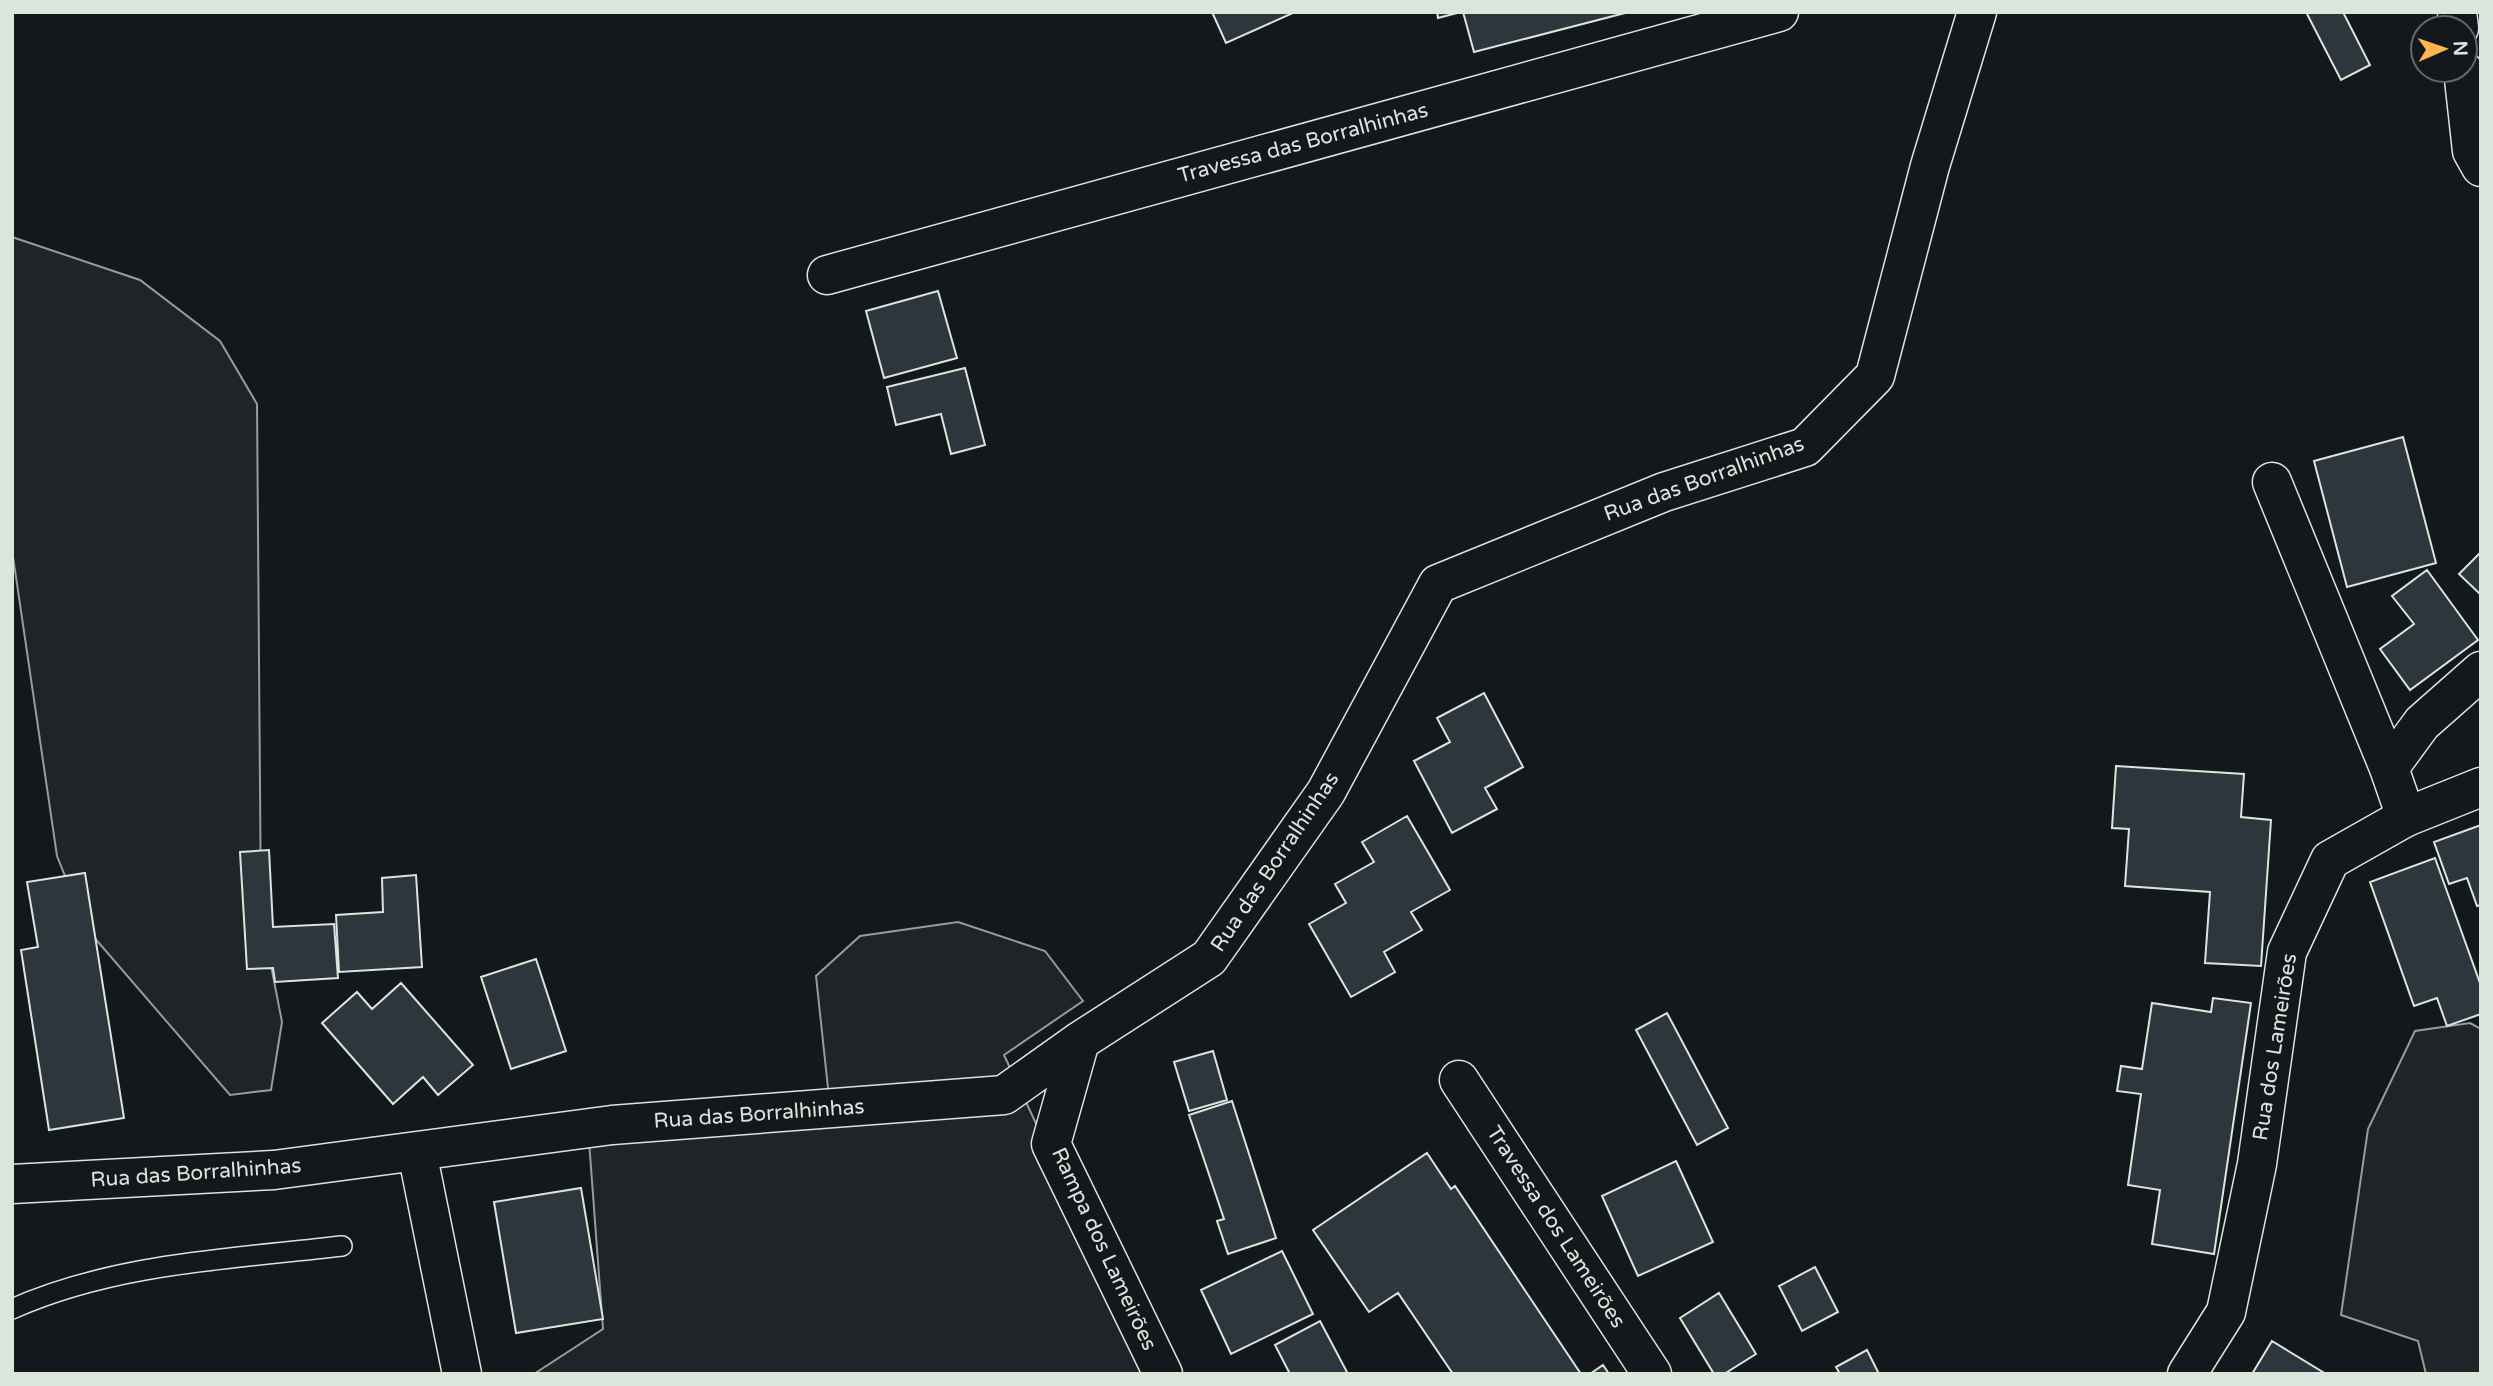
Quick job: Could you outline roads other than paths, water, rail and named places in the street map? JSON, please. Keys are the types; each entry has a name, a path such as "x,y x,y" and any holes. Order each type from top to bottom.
{"street":[{"name":"Travessa das Borralhinhas","path":"827,275 1779,12"},
{"name":"Rua das Borralhinhas","path":"12,1184 274,1170 612,1125 1004,1095 1080,1041 1209,958 1326,792 1438,584 1664,492 1805,447 1875,376 1930,166 1977,12"},
{"path":"2465,84 2472,151 2481,167"},
{"path":"2272,482 2389,768 2406,817"},
{"path":"2389,768 2422,723 2481,671"},
{"name":"Rua dos Lameirões","path":"2187,1374 2227,1312 2257,1164 2287,951 2330,860 2406,817 2481,787"},
{"name":"Rampa dos Lameirões","path":"1080,1041 1051,1144 1163,1374"},
{"name":"Travessa dos Lameirões","path":"1459,1080 1652,1374"},
{"path":"417,1152 462,1374"},
{"path":"12,1210 54,1182"}],"lane":[{"path":"12,1309 30,1301 131,1271 342,1246"}]}
